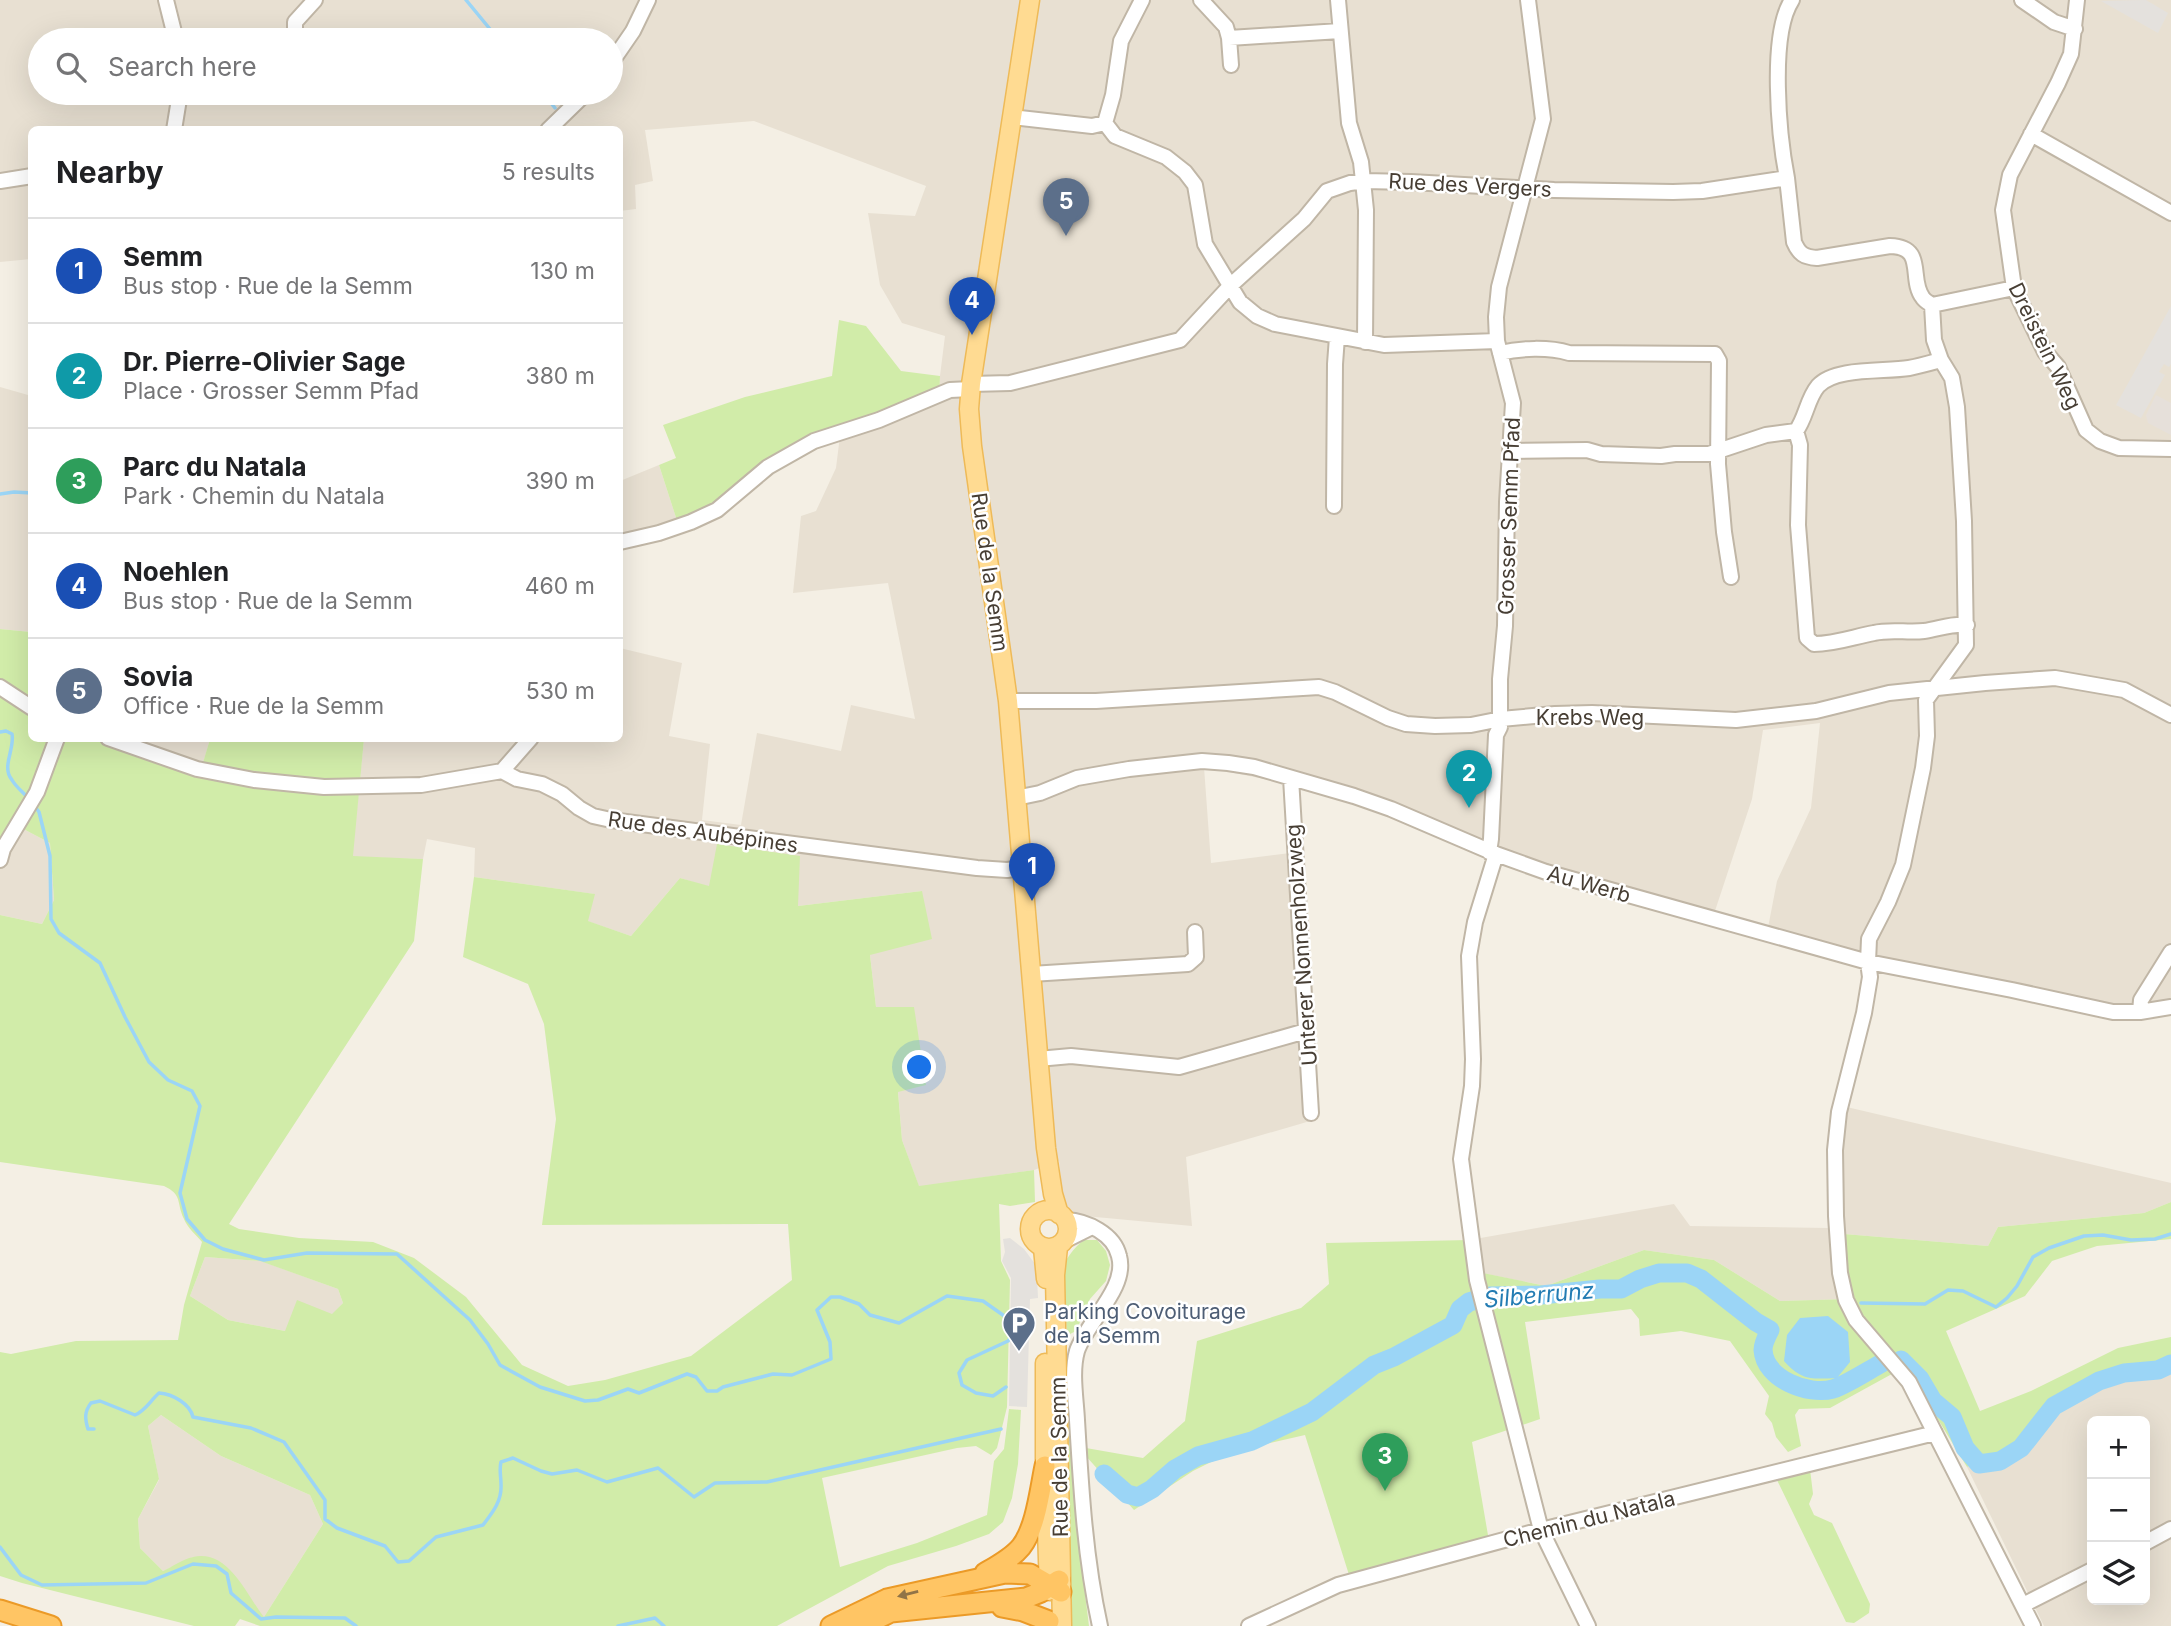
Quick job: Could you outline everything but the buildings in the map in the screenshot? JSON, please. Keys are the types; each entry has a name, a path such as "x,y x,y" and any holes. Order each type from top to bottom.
{"highway":[{"path":"975,1578 1003,1563 1021,1547 1030,1531 1045,1466"},
{"path":"831,1626 887,1599 975,1578 1005,1573 1030,1574 1057,1586"},
{"path":"862,1626 891,1612 1026,1598 1057,1586"},
{"path":"970,1605 1023,1611 1053,1624"},
{"path":"0,1610 51,1626"}],"main road":[{"name":"Rue de la Semm","path":"1030,0 969,409 1008,701 1046,1148 1045,1191 1055,1215"},
{"path":"1055,1215 1068,1231 1055,1245 1034,1242 1029,1231 1031,1220 1055,1215"},
{"name":"Rue de la Semm","path":"1055,1245 1046,1279 1045,1466 1057,1586"},
{"name":"Rue de la Semm","path":"1053,1624 1057,1586 1055,1245"}],"street":[{"path":"166,0 173,28"},
{"path":"295,28 295,22 315,0"},
{"path":"623,46 648,0"},
{"path":"1105,123 1113,95 1121,41 1142,0"},
{"path":"1201,0 1226,27 1231,65"},
{"path":"1338,0 1350,126 1364,181 1365,342"},
{"name":"Grosser Semm Pfad","path":"1528,0 1543,107 1526,188 1499,287 1496,317 1498,347 1513,403 1505,626 1500,679 1501,719 1496,735 1491,839 1493,853 1469,956 1472,1086 1461,1159 1479,1290 1542,1530 1588,1626"},
{"path":"1792,0 1783,19 1779,38 1780,144 1787,178 1794,242 1798,251 1806,257 1816,258 1891,246 1902,246 1909,252 1919,291 1932,305 1934,340 1941,360 1952,378 1961,459 1966,645 1926,700 1927,736 1923,768 1903,865 1869,939 1868,962 1871,978 1839,1112 1835,1150 1840,1273 1846,1300 1856,1320 1909,1382 2033,1626"},
{"path":"2022,0 2054,22 2075,29"},
{"name":"Dreistein Weg","path":"2077,0 2071,54 2059,83 2010,175 2003,210 2014,288 2045,352 2058,367 2087,430 2100,441 2119,448 2171,449"},
{"path":"1229,38 1340,31"},
{"path":"175,126 178,105"},
{"path":"552,126 574,105"},
{"path":"1012,117 1092,126 1105,123"},
{"path":"1105,123 1115,136 1166,156 1185,172 1195,184 1210,253 1240,302 1257,316 1275,324 1384,345 1498,347 1510,350 1559,350 1569,353 1715,354 1719,361 1718,453 1724,532 1731,577"},
{"path":"2031,134 2171,213"},
{"path":"0,181 28,177"},
{"name":"Rue des Vergers","path":"623,541 659,533 717,510 768,467 814,441 879,419 950,390 1010,383 1180,340 1231,285 1304,219 1326,191 1364,181 1673,192 1702,191 1787,178"},
{"path":"1932,305 2014,288"},
{"path":"1334,506 1337,337"},
{"path":"1510,451 1587,450 1601,454 1661,456 1718,453 1766,435 1796,431 1801,425 1810,399 1827,379 1908,368 1941,360"},
{"path":"1796,431 1800,445 1798,525 1808,638 1814,644 1825,644 1876,632 1923,631 1955,623 1967,625"},
{"name":"Krebs Weg","path":"1008,701 1096,701 1319,687 1406,724 1471,725 1501,719 1592,713 1737,720 1816,711 1889,693 2055,678 2124,690 2171,715"},
{"path":"0,687 28,705"},
{"path":"0,860 33,797 55,742"},
{"name":"Rue des Aubépines","path":"119,742 197,769 254,780 324,787 421,785 502,771 517,779 541,784 562,793 593,816 614,821 977,868 1022,868"},
{"path":"502,771 527,742"},
{"name":"Au Werb","path":"1016,798 1040,793 1077,778 1129,769 1202,761 1254,767 1391,809 1493,853 1546,872 1868,962 2113,1012 2140,1012 2171,1007"},
{"name":"Unterer Nonnenholzweg","path":"1291,778 1311,1113"},
{"path":"1031,974 1188,964 1196,957 1195,932"},
{"path":"2140,1012 2141,1000 2171,952"},
{"path":"1038,1059 1071,1056 1179,1067 1306,1031"},
{"path":"1055,1215 1103,1232 1114,1244 1120,1257 1118,1281 1077,1352 1075,1379 1081,1480 1094,1600 1100,1626"},
{"path":"1055,1245 1090,1228"},
{"name":"Chemin du Natala","path":"1249,1626 1338,1585 1542,1530 1935,1433"},
{"path":"2147,1542 2171,1529"},
{"path":"2022,1605 2087,1572"}],"shaded area":[{"path":"0,0 2171,0 2171,1013 2124,1021 1874,966 1766,938 1777,881 1811,808 1820,723 1763,730 1752,799 1711,923 1512,869 1395,816 1295,785 1204,767 1211,863 1298,852 1317,1119 1186,1157 1192,1226 1074,1215 1063,1200 1059,1161 1034,1170 919,1187 902,1140 898,1091 926,1084 913,1007 876,1007 870,955 922,891 798,906 680,878 631,936 587,921 594,894 474,877 475,848 427,839 423,859 352,857 364,742 623,742 623,649 682,663 669,736 710,744 702,820 741,825 757,733 841,751 851,705 915,719 888,583 793,593 801,516 816,511 836,468 840,436 939,401 945,336 902,323 880,285 868,213 915,216 926,186 754,121 645,130 653,181 635,185 636,209 623,211 623,126 28,126 28,259 0,262"},
{"path":"2146,0 2168,13 2158,33 2101,1"},
{"path":"2171,306 2171,364 2169,367 2164,364 2159,372 2165,375 2141,418 2116,405"},
{"path":"0,387 28,395 28,632 0,629"},
{"path":"2156,395 2171,403 2171,435 2148,423 2146,415"},
{"path":"659,465 680,530 623,545 623,480"},
{"path":"130,742 209,742 202,767"},
{"path":"12,823 50,843 54,900 42,924 0,915 0,850"},
{"path":"1834,1104 2171,1183 2171,1202 2144,1213 1998,1227 1988,1246 1844,1234 1850,1299 1780,1301 1714,1260 1644,1250 1546,1286 1482,1273 1469,1240 1674,1204 1690,1226 1828,1228"},
{"name":"Parking Covoiturage de la Semm","path":"1010,1238 1024,1249 1035,1264 1037,1277 1038,1298 1030,1299 1027,1407 1009,1406 1011,1278 1002,1261 1005,1252 1003,1239"},
{"path":"205,1257 261,1261 338,1289 343,1303 333,1314 285,1331 228,1320 190,1296"},
{"path":"2171,1365 2171,1626 2044,1626 1967,1467 2032,1436 2067,1390 2157,1371"},
{"path":"161,1415 221,1456 310,1495 323,1524 264,1617 193,1557 163,1571 140,1548 138,1519 159,1480 148,1426"}],"green space":[{"path":"839,320 866,326 901,371 940,376 939,402 840,436 774,473 703,521 680,530 659,465 676,458 663,425 745,397 832,376"},
{"path":"0,629 28,632 28,742 130,742 202,766 209,742 364,742 353,856 423,859 414,941 229,1224 239,1229 299,1238 373,1242 414,1258 466,1297 522,1365 568,1386 605,1380 691,1356 792,1280 788,1224 542,1225 556,1119 544,1024 528,984 463,957 474,877 595,894 588,921 631,936 680,878 709,886 717,844 800,856 798,906 922,891 932,939 870,955 876,1007 914,1007 926,1085 898,1092 902,1140 919,1186 1034,1170 1035,1202 1010,1206 999,1204 1001,1261 1010,1280 1007,1407 997,1448 991,1455 976,1446 957,1448 822,1478 840,1567 917,1543 987,1515 994,1461 1004,1449 1009,1409 1021,1410 1018,1464 1012,1498 1003,1522 989,1534 888,1566 777,1626 260,1626 240,1619 235,1626 194,1626 0,1576 0,1352 11,1354 76,1341 178,1340 184,1305 202,1242 185,1222 177,1196 164,1186 0,1162 0,915 42,924 54,900 50,843 12,823 0,850","holes":["205,1257 260,1261 338,1289 343,1303 332,1314 297,1300 285,1331 228,1320 190,1296","161,1415 221,1456 310,1495 323,1524 264,1617 235,1576 217,1560 206,1556 193,1557 163,1571 140,1548 138,1519 159,1479 148,1426"]},
{"path":"2171,1202 2171,1239 2097,1246 2052,1261 2025,1296 1946,1331 1980,1411 2031,1391 2118,1348 2171,1337 2171,1365 2157,1371 2067,1390 2032,1436 1967,1467 1928,1403 1901,1369 1830,1408 1799,1409 1795,1415 1801,1446 1788,1452 1776,1437 1772,1423 1765,1414 1769,1396 1730,1341 1681,1331 1640,1336 1639,1319 1631,1309 1525,1322 1540,1419 1472,1442 1489,1541 1350,1578 1305,1435 1231,1452 1193,1471 1134,1510 1085,1455 1086,1448 1143,1458 1185,1421 1197,1341 1301,1308 1329,1284 1326,1243 1469,1240 1483,1273 1546,1286 1644,1250 1714,1260 1780,1301 1849,1299 1844,1234 1988,1246 1998,1227 2144,1213"},
{"path":"1084,1240 1097,1240 1106,1251 1110,1265 1106,1281 1090,1299 1076,1331 1068,1335 1062,1272 1068,1257"},
{"path":"1066,1425 1069,1425 1076,1521 1089,1626 1071,1626"},
{"path":"1810,1469 1813,1494 1809,1504 1814,1515 1832,1523 1870,1604 1869,1613 1854,1623 1846,1622 1776,1478"}],"water":[{"path":"1828,1316 1848,1332 1850,1362 1837,1378 1814,1378 1796,1372 1784,1361 1787,1335 1800,1318"}],"waterway":[{"path":"466,0 489,28"},
{"path":"0,494 28,493"},
{"path":"0,732 12,734 9,775 28,798"},
{"path":"33,804 39,812 50,856 51,919 59,933 100,963 149,1062 168,1080 192,1091 200,1106 180,1193 187,1219 205,1240 223,1249 264,1260 307,1253 397,1254 470,1320 500,1365 540,1387 585,1401 598,1400 628,1389 639,1393 687,1374 696,1377 707,1391 717,1391 773,1374 792,1375 831,1359 830,1342 817,1310 831,1297 840,1297 859,1304 870,1315 899,1323 947,1296 983,1301 1010,1320 1015,1333 1008,1341 967,1360 959,1373 962,1385 976,1393 993,1396 1006,1387"},
{"path":"1861,1303 1925,1304 1948,1290 1963,1291 1996,1307 2017,1286 2033,1257 2049,1248 2084,1236 2103,1235 2131,1240 2155,1239 2171,1234"},
{"name":"Silberrunz","path":"1104,1474 1127,1494 1138,1497 1175,1469 1198,1456 1252,1441 1312,1412 1374,1365 1453,1325 1460,1309 1469,1302 1490,1296 1621,1289 1659,1273 1687,1273 1701,1279 1770,1330 1763,1347 1766,1360 1771,1369 1789,1383 1812,1390 1833,1389 1882,1363"},
{"name":"Silberrunz","path":"1901,1360 1920,1379 1933,1401 1952,1417 1965,1448 1979,1464 2000,1461 2021,1448 2054,1406 2099,1381 2124,1373 2158,1370 2171,1364"},
{"path":"94,1429 88,1429 86,1419 91,1403 100,1401 135,1415 159,1393 180,1400 193,1417 251,1428 284,1442 325,1500 325,1519 337,1528 385,1546 398,1562 409,1561 436,1537 483,1525 500,1496 501,1462 513,1458 552,1474 577,1470 607,1482 658,1468 694,1497 715,1483 767,1482 1001,1429"},
{"path":"0,1547 21,1575 42,1585 146,1583 193,1564 216,1566 227,1574 231,1593 261,1619 345,1618 356,1626"},
{"path":"618,1626 655,1618 664,1626"}],"place":[{"name":"Sovia","path":"1066,236"},
{"name":"Noehlen","path":"972,335"},
{"name":"Dr. Pierre-Olivier Sage","path":"1469,808"},
{"name":"Semm","path":"1032,901"},
{"name":"Parking Covoiturage de la Semm","path":"1019,1353"},
{"name":"Parc du Natala","path":"1385,1491"}]}
